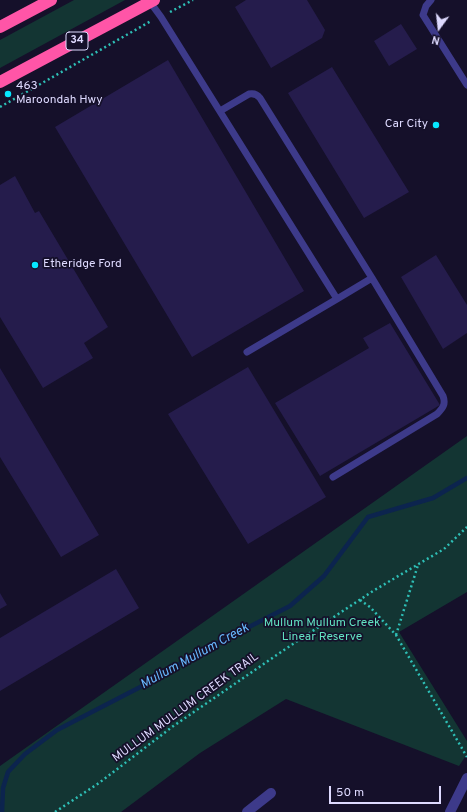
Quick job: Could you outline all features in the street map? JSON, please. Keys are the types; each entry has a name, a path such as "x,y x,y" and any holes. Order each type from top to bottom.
{"highway":[{"path":"0,27 51,0"},
{"name":"34","path":"0,82 152,1"}],"street":[{"path":"450,812 467,778"},
{"path":"247,812 271,793"}],"lane":[{"path":"431,0 426,6 423,15 467,85"},
{"path":"152,1 337,299"},
{"path":"220,111 249,94 257,94 372,278 443,396 445,402 443,408 437,414 333,477"},
{"path":"247,352 372,278"}],"path":[{"path":"0,107 129,33 193,0"},
{"name":"MULLUM MULLUM CREEK TRAIL","path":"55,812 99,783 179,722 284,650 360,600 444,549 467,527"},
{"path":"396,635 418,565"},
{"path":"360,600 370,607 396,635 467,757"}],"green space":[{"path":"74,0 125,0 0,68 0,40"},
{"name":"Mullum Mullum Creek Linear Reserve","path":"467,436 467,592 399,632 467,741 467,754 459,766 286,699 200,753 121,812 0,812 0,766"}],"building":[{"path":"246,0 307,0 325,30 322,38 271,68 235,7"},
{"path":"401,24 417,49 389,66 374,41"},
{"path":"168,60 304,291 192,357 55,127"},
{"path":"332,67 409,192 364,218 288,93"},
{"name":"Etheridge Ford","path":"15,176 35,213 39,211 108,327 84,343 93,358 43,388 0,317 0,185"},
{"path":"436,255 467,305 467,333 443,349 401,277"},
{"path":"390,323 440,405 320,476 275,403 369,348 363,338"},
{"path":"248,367 326,497 248,544 168,414"},
{"path":"0,368 99,535 61,557 0,457"},
{"path":"116,569 139,608 0,691 0,638"},
{"path":"0,593 7,605 0,609"}],"waterway":[{"name":"Mullum Mullum Creek","path":"2,812 3,788 8,772 25,754 57,730 152,681 196,654 290,606 324,576 368,517 433,498 467,478"}],"place":[{"name":"463 Maroondah Hwy","path":"8,94"},
{"name":"Car City","path":"436,125"},
{"name":"Etheridge Ford","path":"35,265"}]}
